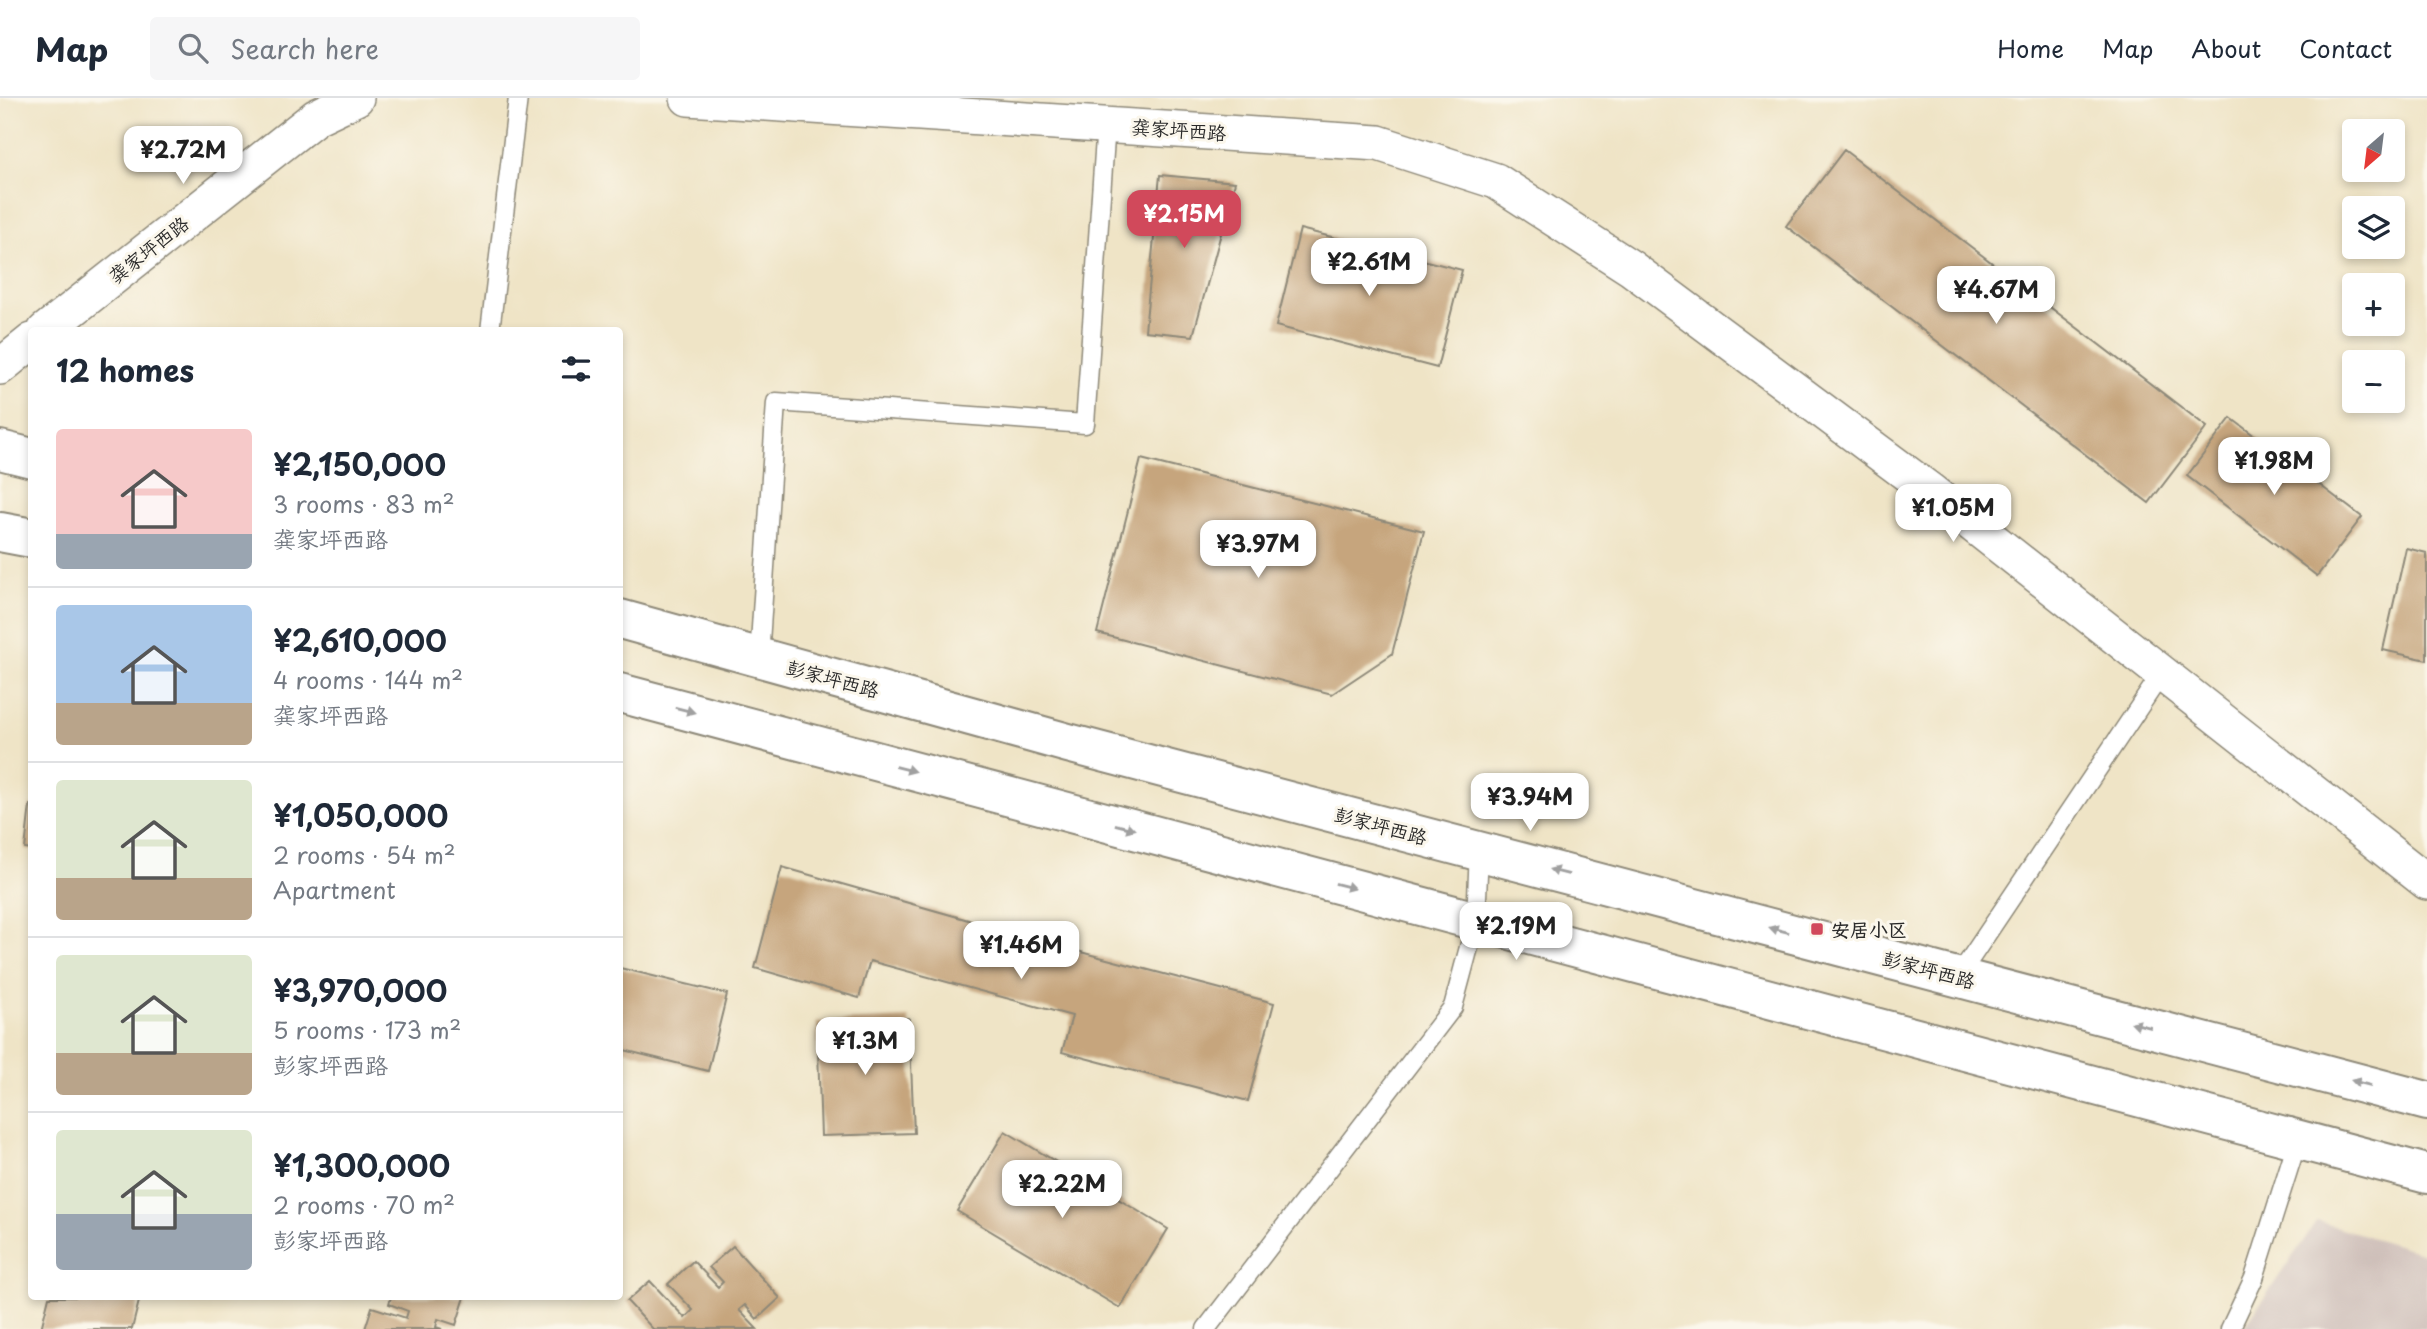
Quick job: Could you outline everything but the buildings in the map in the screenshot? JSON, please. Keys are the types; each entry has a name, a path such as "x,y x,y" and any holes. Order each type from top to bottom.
{"main road":[{"path":"0,450 28,457"},
{"path":"0,532 28,537"},
{"name":"彭家坪西路","path":"623,620 1068,743 2427,1101"},
{"path":"623,694 2427,1174"}],"street":[{"name":"龚家坪西路","path":"50,327 316,117 356,98"},
{"name":"龚家坪西路","path":"688,98 1011,108 1106,124 1378,143 1496,181 1631,268 1929,490 2427,883"},
{"path":"0,367 28,344"}],"lane":[{"path":"490,327 518,98"},
{"path":"759,658 776,402 1085,424 1106,124"},
{"path":"1958,977 2162,673"},
{"path":"1206,1329 1452,1007 1476,921 1479,850"},
{"path":"2230,1329 2254,1278 2298,1139"}],"shaded area":[{"path":"2317,1221 2427,1254 2427,1329 2243,1329"}],"place":[{"name":"安居小区","path":"1817,929"}]}
